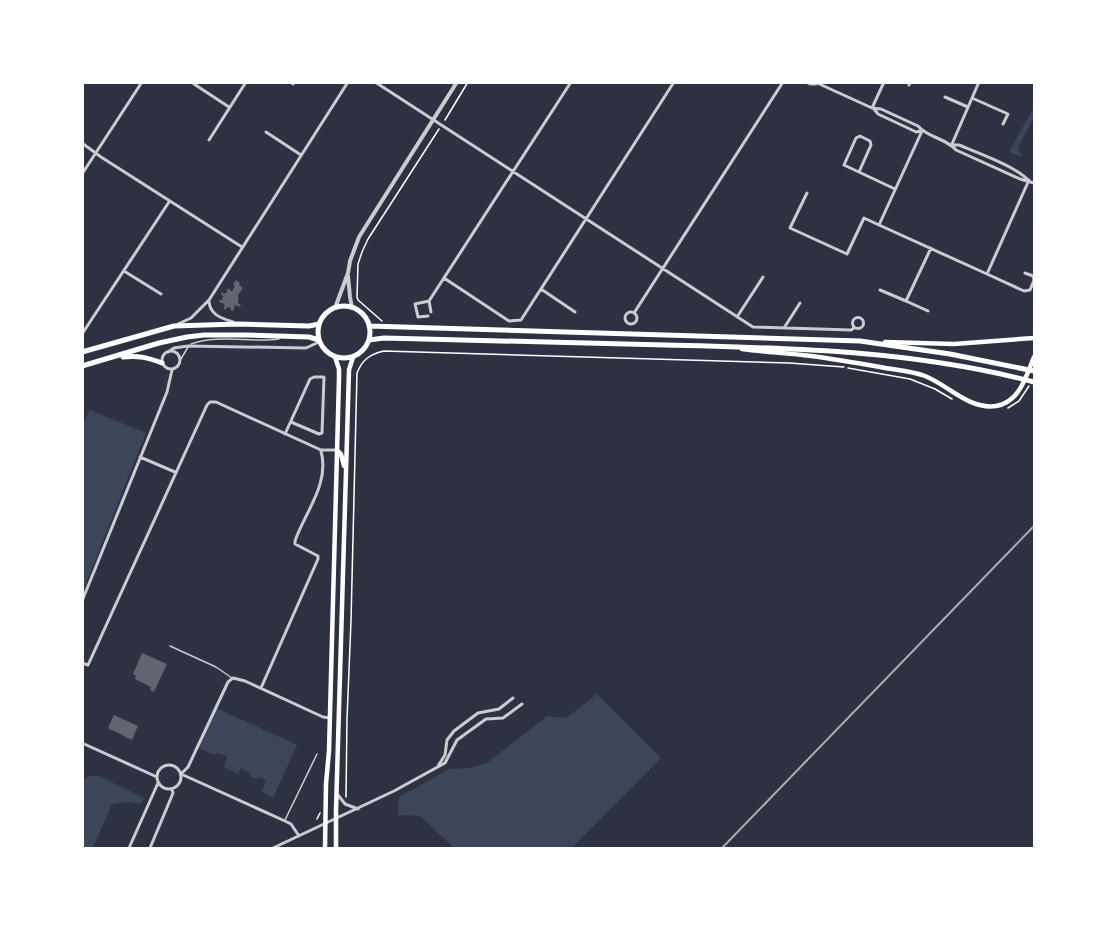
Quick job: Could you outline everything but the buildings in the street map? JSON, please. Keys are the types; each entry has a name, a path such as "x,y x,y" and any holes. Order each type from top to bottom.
{"main road":[{"path":"325,849 339,369 334,357 323,348 317,332 326,313 344,306 352,308 363,314 369,326 369,340 366,347 353,357 334,357"},
{"path":"82,352 174,326 238,324 309,326 319,324"},
{"path":"369,326 954,344 1035,338"},
{"path":"82,366 181,338 204,335 309,337 319,341"},
{"path":"369,340 384,338 802,349 948,363 1033,382"},
{"path":"874,342 1035,371"},
{"path":"722,346 812,356 924,376 968,401 988,406 1002,404 1014,396 1022,387 1035,357"},
{"path":"101,360 132,356 148,357 162,363"},
{"path":"336,849 345,469 349,370 353,357"},
{"path":"337,450 341,454 345,469"}],"street":[{"path":"82,174 142,82"},
{"path":"209,140 246,82"},
{"path":"174,326 191,318 209,300 348,82"},
{"path":"375,82 753,327 851,330 854,328"},
{"path":"335,308 359,237 457,82"},
{"path":"431,312 429,301 571,82"},
{"path":"444,278 509,321 521,320 674,82"},
{"path":"634,313 783,82"},
{"path":"806,82 816,83 872,108 881,109 918,126 922,131 952,145 956,150 1020,179 1035,183"},
{"path":"872,108 884,82"},
{"path":"952,145 979,82"},
{"path":"194,84 229,107"},
{"path":"945,97 968,108"},
{"path":"972,98 1008,114 1003,124"},
{"path":"879,225 922,131"},
{"path":"266,132 301,155"},
{"path":"859,172 871,145 870,141 860,136 856,138 844,165 895,189"},
{"path":"82,143 169,202 242,247"},
{"path":"987,274 1029,180"},
{"path":"807,192 790,228 847,254 864,218 1024,291 1030,290 1034,280 1033,276 1026,273"},
{"path":"82,334 169,202"},
{"path":"906,301 931,248"},
{"path":"124,271 161,294"},
{"path":"348,273 352,308"},
{"path":"737,317 763,277"},
{"path":"541,289 575,312"},
{"path":"880,290 928,311"},
{"path":"209,300 212,312 219,318 238,324"},
{"path":"428,316 418,316 415,304 429,301"},
{"path":"784,327 800,303"},
{"path":"168,352 176,352 181,359 180,365 172,370 166,368 162,363 162,357 168,352 174,348 188,346 306,348 319,341"},
{"path":"82,601 166,392 172,370"},
{"path":"285,434 310,379 324,377 322,433 314,433 291,423"},
{"path":"82,663 88,665 175,472 210,402 216,402 321,450 337,450"},
{"path":"261,688 318,559 318,555 295,544 295,541 321,482 323,459 321,450"},
{"path":"140,457 175,472"},
{"path":"158,783 164,788 172,789 181,782 181,774 188,767 228,682 233,678 330,718"},
{"path":"437,768 445,755 447,740 454,731 478,713 499,709 513,698"},
{"path":"273,849 437,768 445,763 457,740 486,719 503,718 522,704"},
{"path":"82,743 157,777"},
{"path":"129,849 158,783 157,777 162,767 169,765 176,767 181,774 291,824 299,836"},
{"path":"150,849 173,793 172,789"},
{"path":"337,794 345,804 358,809"}],"lane":[{"path":"181,359 188,346 201,341 277,339 285,336"},
{"path":"170,646 233,678"},
{"path":"285,821 317,754"}],"path":[{"path":"385,323 358,300 358,264 368,239 468,82"},
{"path":"347,801 345,796 357,373 362,363 373,353 384,351 754,361 822,365 910,379 958,401"},
{"path":"1005,410 1019,401 1033,382"},
{"path":"317,819 320,809"}],"shaded area":[{"path":"1034,107 1034,117 1018,147 1022,157 1009,152"},
{"path":"90,410 146,433 83,591 82,425"},
{"path":"597,694 661,758 572,848 454,848 420,816 398,815 399,797 449,769 471,768 487,763 547,716 566,718"},
{"path":"216,708 297,745 273,798 262,792 266,780 249,776 250,773 241,768 238,774 224,767 227,756 216,753 215,755 197,748"},
{"path":"88,776 99,776 144,798 141,804 129,802 112,804 93,848 83,848 83,781"}],"railway":[{"path":"722,848 1034,526"}]}
